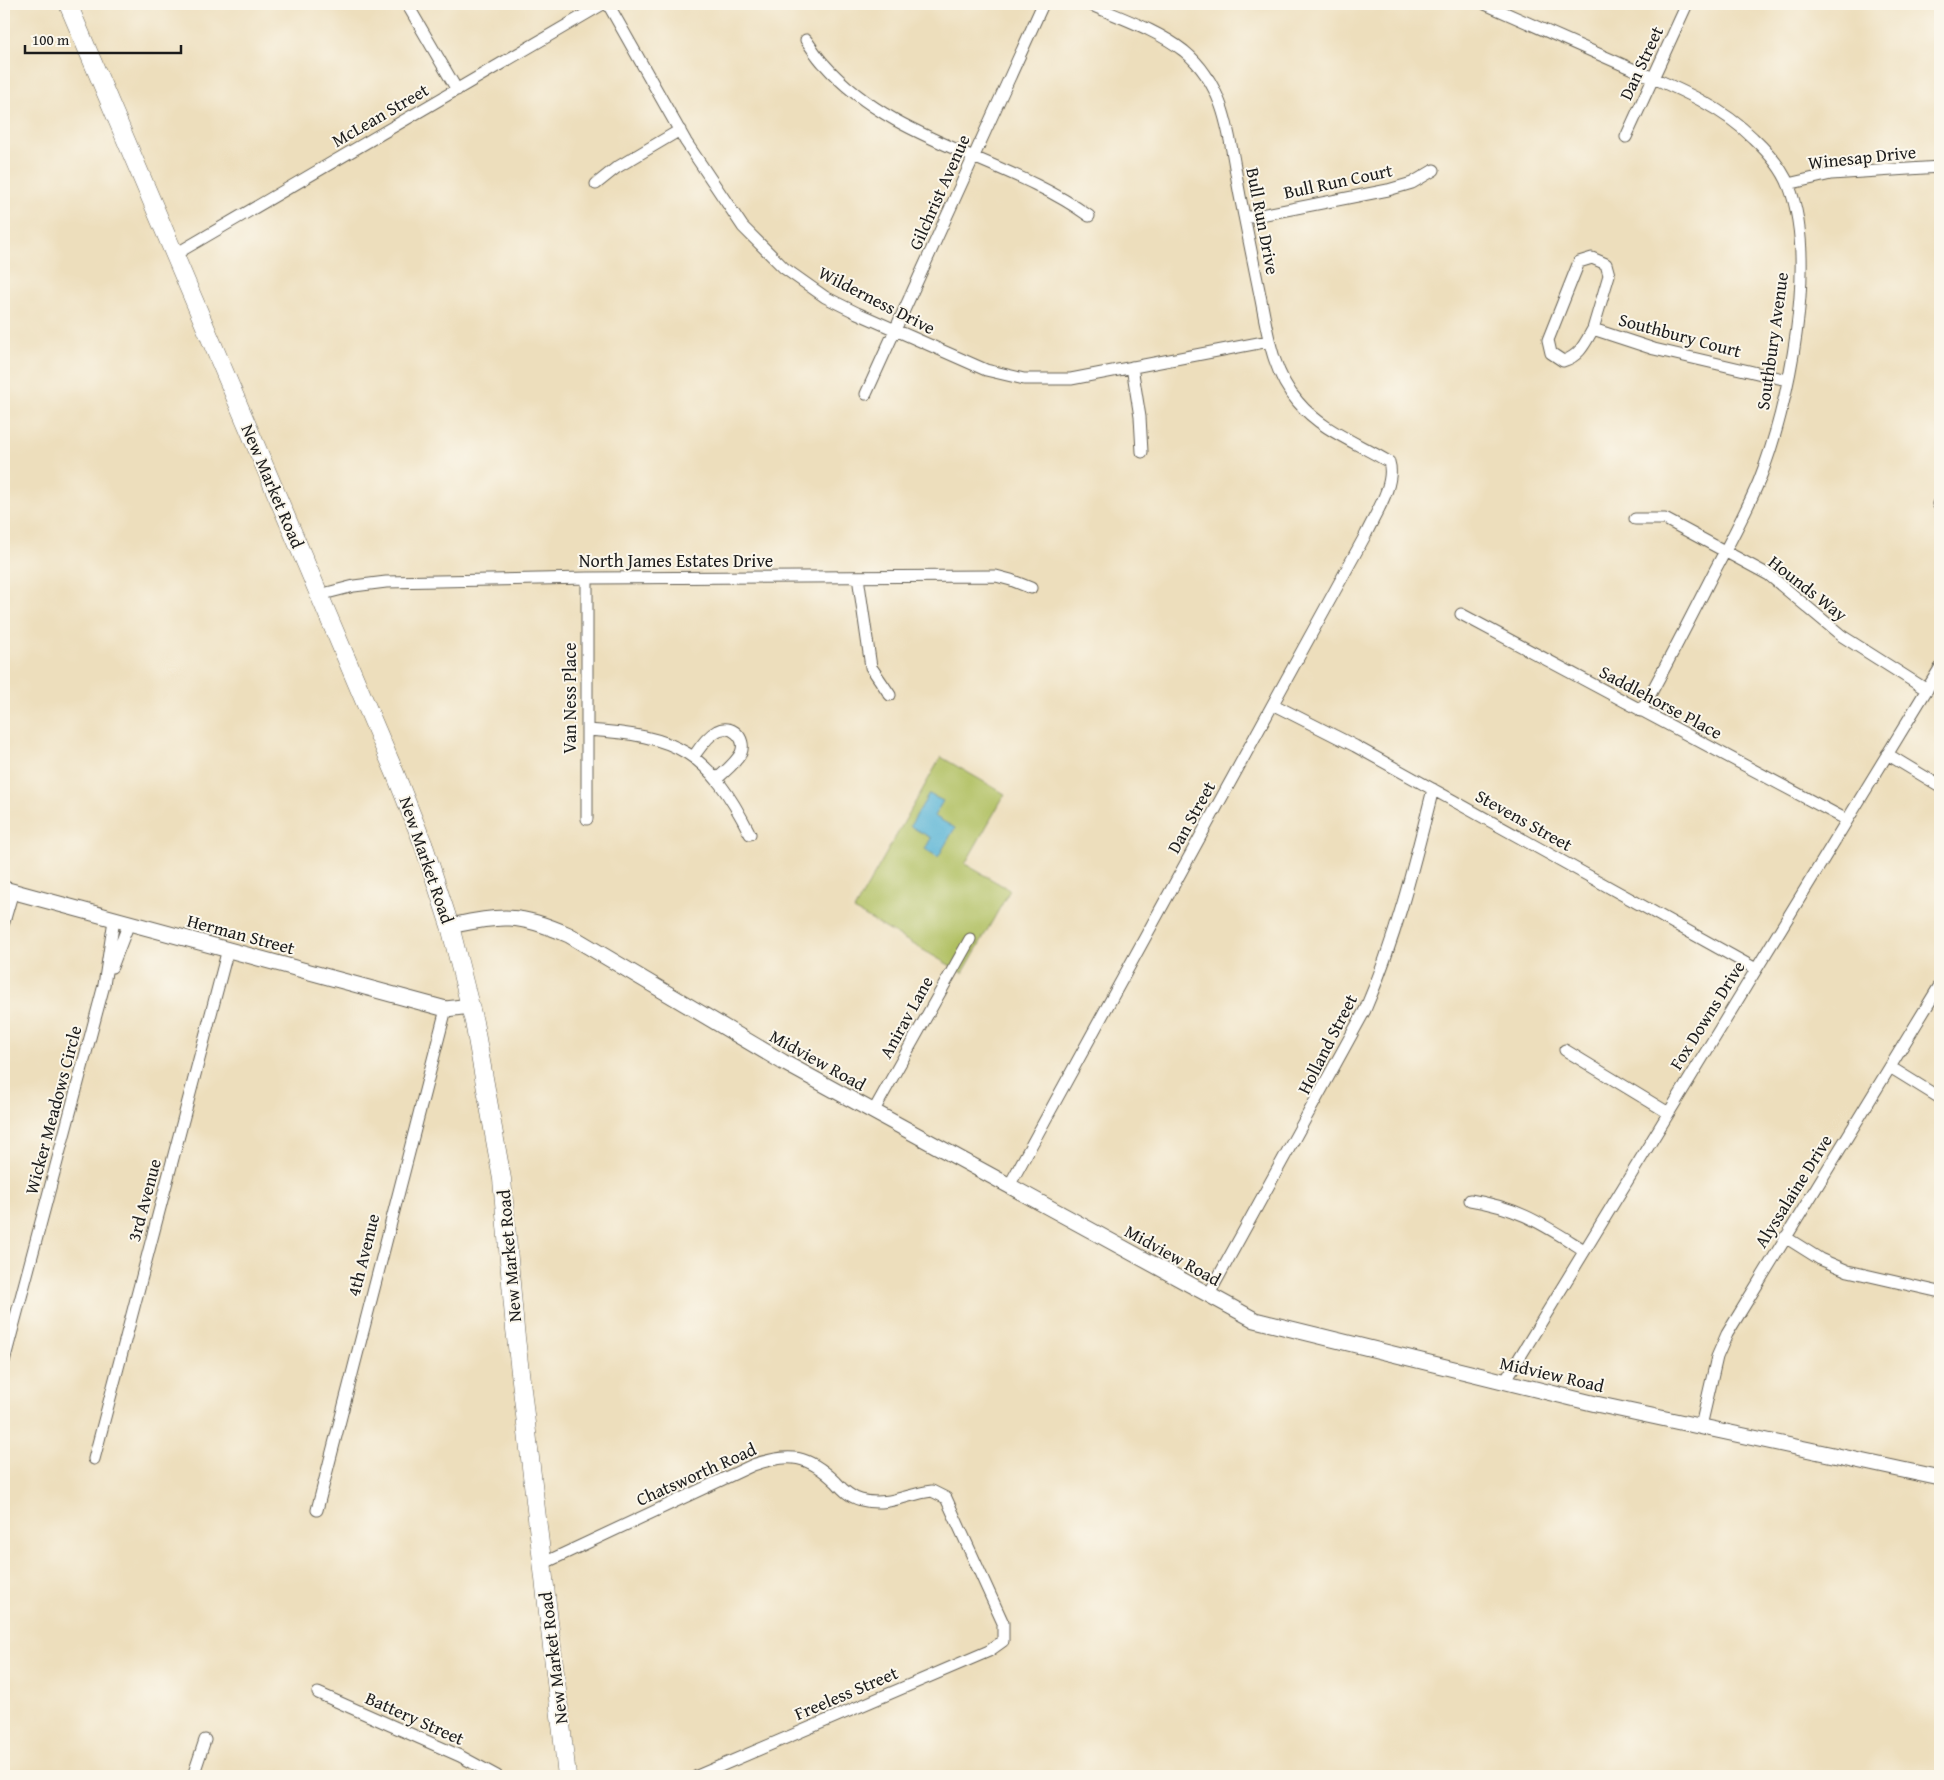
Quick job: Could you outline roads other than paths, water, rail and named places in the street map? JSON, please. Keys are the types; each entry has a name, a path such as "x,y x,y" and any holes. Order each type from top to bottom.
{"main road":[{"name":"New Market Road","path":"68,4 419,833 450,926 470,1006 502,1179 515,1329 567,1776"}],"street":[{"path":"407,4 457,90"},
{"name":"McLean Street","path":"174,255 604,4"},
{"name":"Wilderness Drive","path":"608,4 680,130 726,205 761,247 784,268 825,297 986,370 1024,379 1071,378 1132,368 1269,340"},
{"name":"Gilchrist Avenue","path":"866,394 1043,4"},
{"name":"Bull Run Drive","path":"1090,4 1172,43 1207,75 1226,116 1269,340 1278,370 1294,397 1310,415 1344,438 1387,461"},
{"name":"Southbury Avenue","path":"1485,4 1653,79 1728,116 1766,152 1788,184 1794,203 1801,237 1800,289 1788,380 1778,428 1759,481 1641,711"},
{"name":"Dan Street","path":"1626,137 1687,4"},
{"path":"806,40 824,64 872,104 914,130 1049,191 1090,216"},
{"path":"596,184 616,168 680,130"},
{"name":"Winesap Drive","path":"1788,184 1831,174 1940,167"},
{"name":"Bull Run Court","path":"1245,218 1412,184 1434,170"},
{"name":"Southbury Court","path":"1592,258 1606,264 1609,275 1593,329 1582,349 1573,358 1563,360 1551,353 1548,340 1579,262 1592,258"},
{"name":"Southbury Court","path":"1593,329 1654,349 1788,380"},
{"path":"1132,368 1140,417 1142,452"},
{"name":"Dan Street","path":"1009,1186 1366,534 1390,482 1391,469 1387,461"},
{"name":"Hounds Way","path":"1635,519 1665,519 1769,575 1842,636 1927,690"},
{"name":"North James Estates Drive","path":"319,595 354,586 386,582 587,578 996,576 1031,588"},
{"path":"858,577 871,667 890,695"},
{"name":"Van Ness Place","path":"586,819 587,578"},
{"name":"Saddlehorse Place","path":"1461,614 1847,820"},
{"name":"Fox Downs Drive","path":"1504,1382 1667,1112 1940,668"},
{"name":"Stevens Street","path":"1274,705 1332,733 1756,969"},
{"path":"693,757 716,731 722,728 730,729 737,733 743,745 741,752 717,779"},
{"path":"587,730 630,732 652,738 693,757 726,790 750,834"},
{"path":"1887,754 1940,786"},
{"name":"Holland Street","path":"1208,1296 1365,1010 1381,974 1405,902 1432,790"},
{"path":"4,922 8,890"},
{"name":"Herman Street","path":"8,890 446,1009 470,1006"},
{"name":"Midview Road","path":"450,926 508,916 535,922 569,935 694,1011 873,1112 1255,1320 1504,1382 1940,1478"},
{"name":"Wicker Meadows Circle","path":"4,1361 122,922"},
{"name":"Anirav Lane","path":"873,1112 970,939"},
{"name":"3rd Avenue","path":"94,1459 228,949"},
{"name":"Alyssalaine Drive","path":"1701,1426 1722,1344 1785,1237 1940,985"},
{"name":"4th Avenue","path":"317,1510 358,1341 446,1009"},
{"path":"1565,1050 1667,1112"},
{"path":"1890,1067 1940,1098"},
{"path":"1470,1200 1490,1203 1524,1213 1584,1250"},
{"path":"1785,1237 1820,1259 1848,1271 1940,1292"},
{"name":"Chatsworth Road","path":"542,1564 753,1465 769,1460 795,1457 814,1464 845,1491 863,1500 897,1501 932,1491 942,1494 951,1507 1003,1624 1004,1636"},
{"name":"Freeless Street","path":"697,1776 989,1651 999,1645 1004,1636"},
{"name":"Battery Street","path":"318,1693 460,1756 497,1776"},
{"path":"193,1776 205,1740"}],"water":[{"path":"929,794 943,801 934,816 955,828 938,857 925,849 931,838 910,826"}]}
